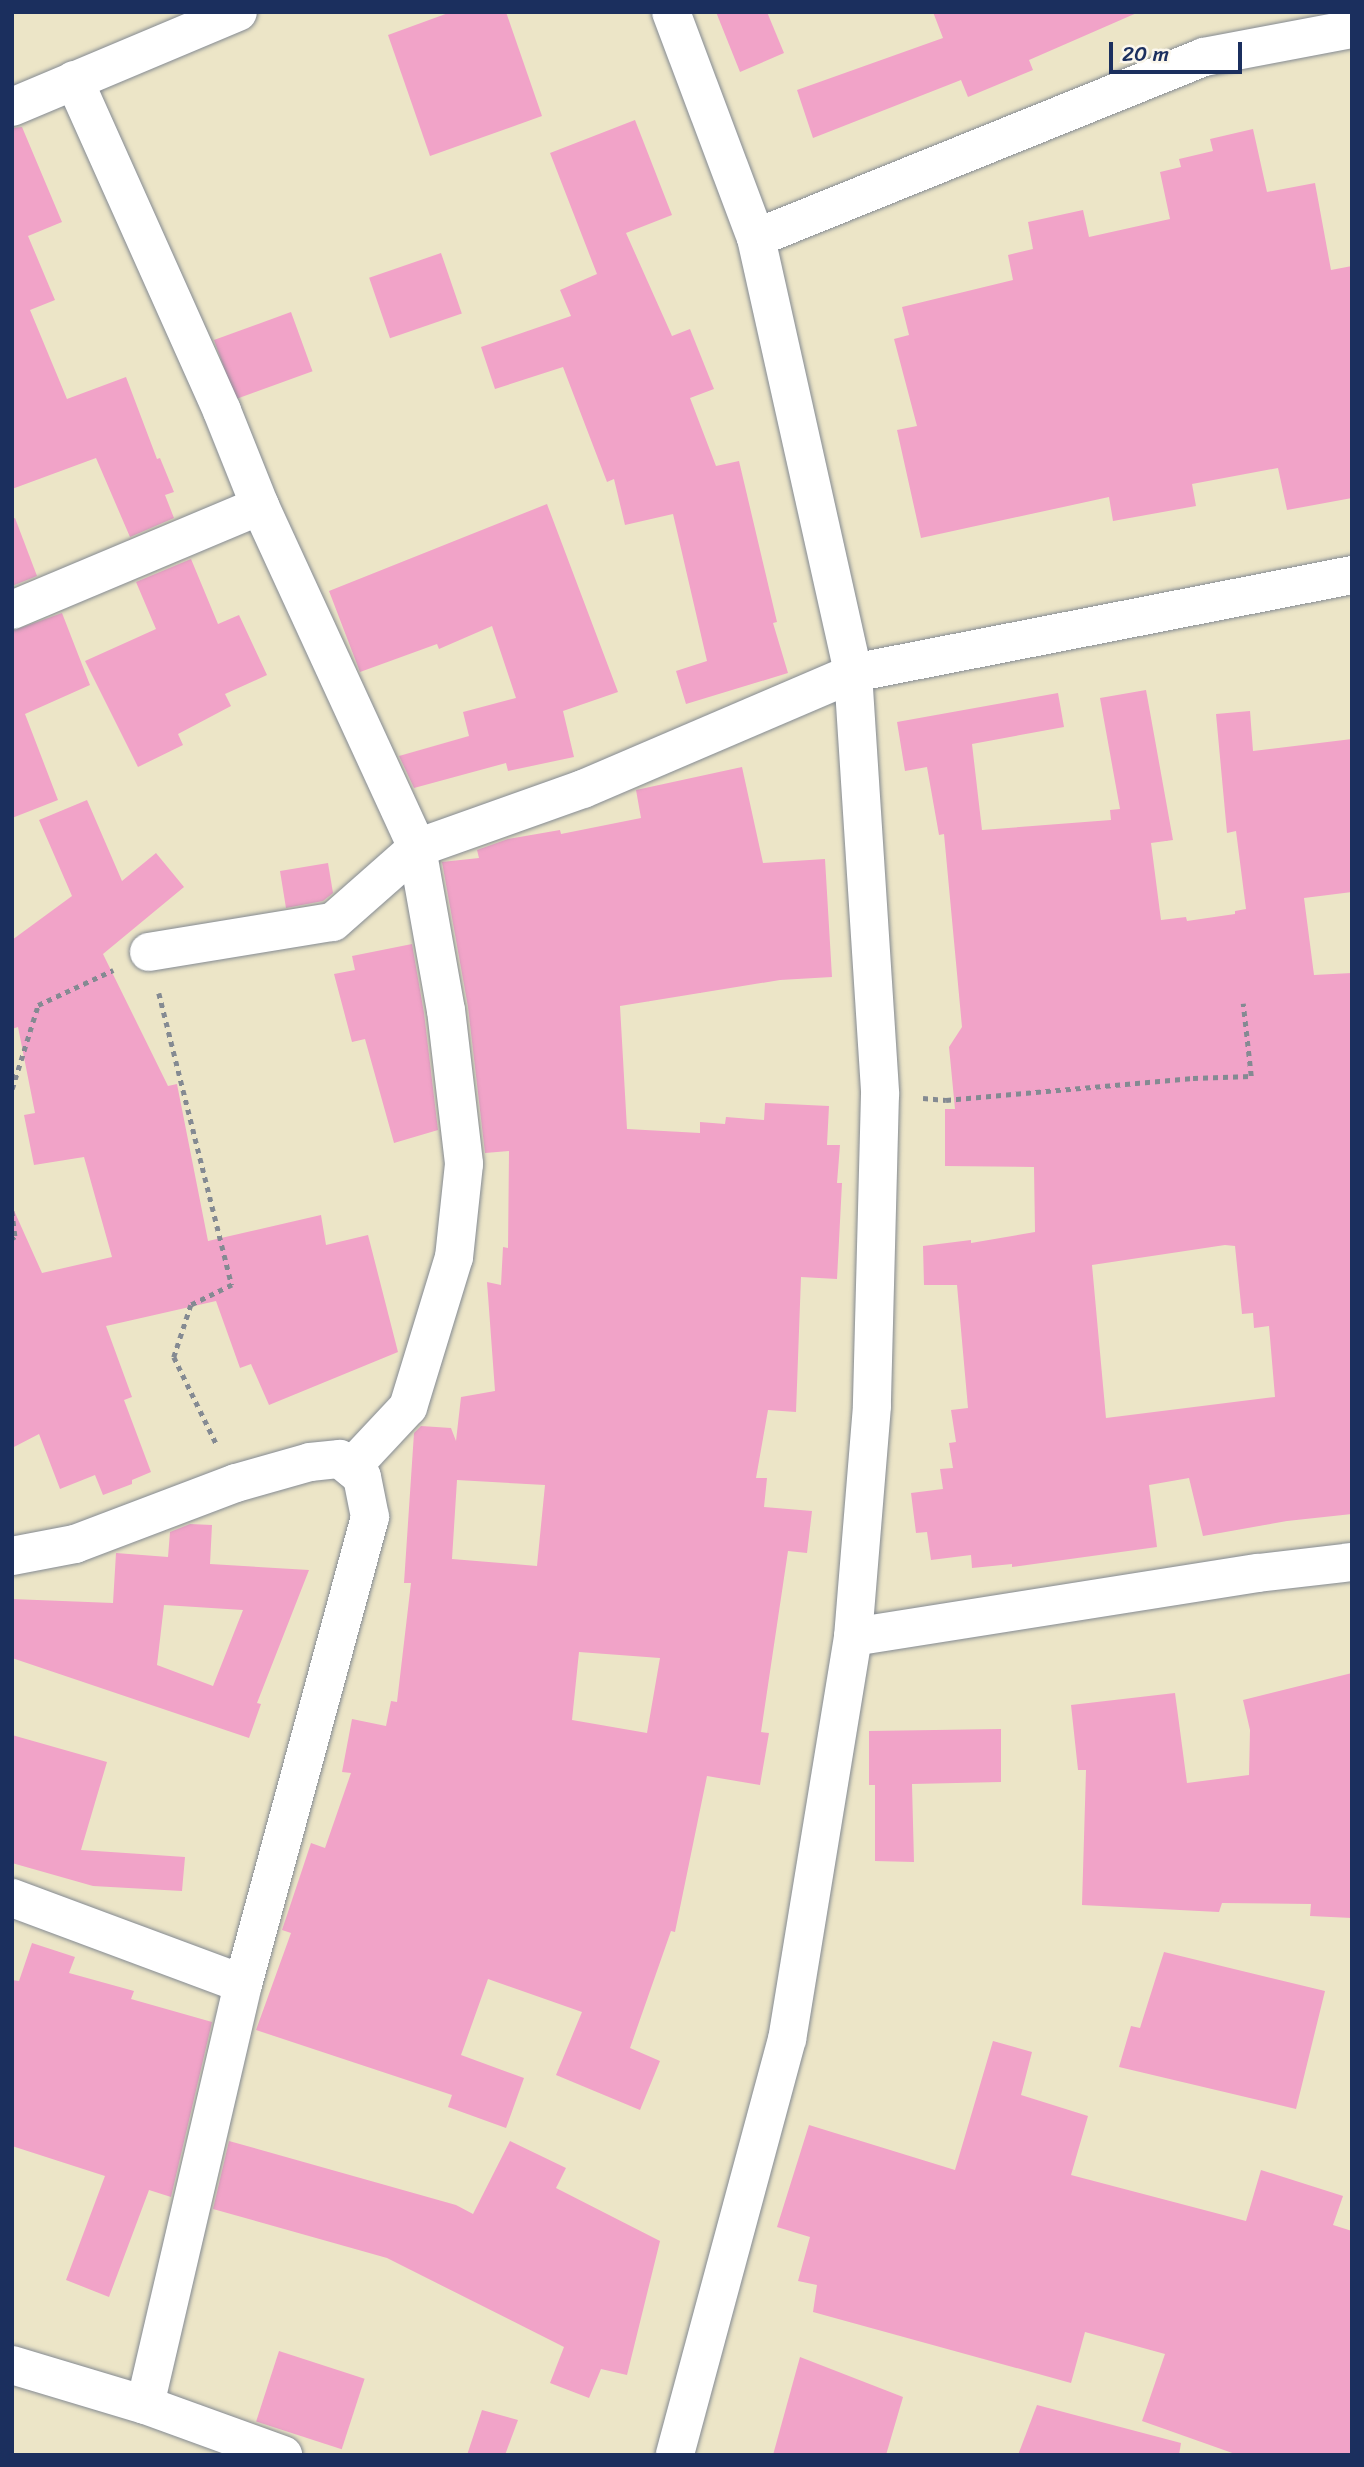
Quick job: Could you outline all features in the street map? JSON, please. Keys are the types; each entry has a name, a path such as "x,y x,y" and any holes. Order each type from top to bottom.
{"street":[{"path":"12,107 238,12"},
{"path":"671,12 756,238 853,673 880,1094 872,1406 853,1637 787,2039 675,2455"},
{"path":"756,238 1204,57 1352,29"},
{"path":"74,80 222,411 260,506 417,848 446,1010 464,1164 460,1204 454,1257 408,1407 351,1468"},
{"path":"12,610 260,506"},
{"path":"149,952 333,922 417,848 583,789 853,673 1352,575"},
{"path":"12,1556 75,1544 236,1483 310,1462 340,1459 362,1477 370,1517 243,1984 145,2405"},
{"path":"853,1637 1231,1577 1352,1562"},
{"path":"12,1898 243,1984"},
{"path":"12,2365 145,2405 283,2455"}],"path":[{"path":"12,1089 38,1005 149,952 232,1285 191,1305 174,1357 236,1483"},
{"path":"880,1094 946,1100 1194,1078 1251,1076 1243,1003"},
{"path":"12,1211 15,1237 12,1239"}],"building":[{"path":"451,12 506,12 542,116 430,156 388,35"},
{"path":"716,12 767,12 784,53 740,72"},
{"path":"933,12 1139,12 1029,60 1033,70 968,97 961,80 813,138 797,90 943,38"},
{"path":"635,120 672,215 626,233 672,336 690,329 714,389 690,398 716,466 739,461 777,622 773,623 788,673 686,704 676,671 707,661 673,514 625,525 614,479 607,482 563,367 495,389 481,347 571,316 560,290 597,274 550,153"},
{"path":"22,127 62,222 28,236 55,300 30,310 67,399 126,377 157,459 160,458 174,492 165,495 174,518 130,537 96,458 12,489 12,128"},
{"path":"1253,129 1267,192 1315,183 1331,270 1352,266 1352,498 1287,510 1278,468 1192,484 1196,506 1113,521 1109,497 921,538 897,430 917,426 894,339 909,335 902,307 1013,280 1008,255 1033,249 1028,222 1083,210 1089,237 1170,219 1160,172 1181,167 1179,159 1213,151 1210,139"},
{"path":"441,253 462,314 390,338 369,278"},
{"path":"291,312 313,371 235,399 214,340"},
{"path":"547,504 618,692 563,711 574,757 508,771 506,763 414,788 399,756 469,736 463,712 516,698 492,626 439,649 437,644 360,672 329,591"},
{"path":"15,518 37,576 12,586 12,519"},
{"path":"191,559 218,624 239,615 267,675 225,694 231,706 178,734 183,745 138,767 85,661 156,629 136,582"},
{"path":"62,613 90,685 25,714 58,800 12,818 12,631"},
{"path":"1146,690 1173,840 1151,843 1161,920 1186,917 1187,921 1235,914 1235,911 1246,909 1236,831 1227,833 1216,714 1250,711 1253,751 1352,739 1352,892 1304,898 1314,975 1352,973 1352,1514 1287,1521 1203,1536 1189,1478 1149,1485 1157,1547 1012,1567 1012,1564 972,1568 971,1555 931,1560 927,1532 916,1533 911,1493 943,1489 940,1469 953,1468 949,1443 956,1442 951,1410 968,1408 957,1285 924,1285 923,1246 971,1240 971,1243 1035,1232 1034,1167 945,1166 945,1109 955,1109 949,1047 962,1027 944,834 939,835 927,767 905,771 897,722 1058,693 1064,727 972,744 982,830 1111,820 1110,810 1120,809 1100,698","holes":["1225,1245 1235,1246 1242,1314 1253,1313 1254,1328 1269,1326 1275,1397 1106,1418 1092,1265"]},
{"path":"742,767 763,863 825,859 832,977 780,980 620,1006 627,1129 700,1133 700,1122 725,1124 726,1117 764,1120 765,1103 829,1106 827,1145 840,1145 837,1183 842,1183 837,1279 801,1277 796,1412 768,1410 756,1478 767,1478 764,1507 812,1511 807,1553 788,1551 761,1732 769,1733 760,1785 707,1776 675,1932 671,1931 630,2048 660,2061 640,2110 556,2075 582,2012 488,1979 461,2055 524,2078 506,2128 448,2107 452,2095 256,2030 291,1933 282,1930 311,1843 325,1848 351,1773 342,1772 352,1719 386,1726 391,1701 397,1702 411,1583 404,1583 414,1433 421,1426 451,1428 456,1441 461,1397 495,1391 487,1282 501,1285 503,1247 508,1248 509,1151 485,1153 468,1007 442,862 479,858 477,850 508,839 560,830 561,834 641,818 636,790","holes":["457,1480 545,1485 537,1566 452,1559","579,1652 660,1658 647,1733 572,1720"]},
{"path":"87,800 122,881 156,853 184,887 103,954 168,1086 177,1084 208,1241 321,1215 326,1245 368,1235 398,1352 269,1405 251,1364 240,1368 216,1301 106,1326 132,1397 124,1400 151,1472 132,1480 132,1484 103,1495 95,1475 60,1489 39,1434 12,1448 12,1206 42,1273 112,1257 84,1157 34,1165 24,1115 35,1113 18,1027 12,1029 12,940 72,896 39,820"},
{"path":"328,863 333,893 323,901 286,908 280,871"},
{"path":"412,944 424,1013 438,1130 394,1143 365,1039 352,1042 334,974 355,970 352,956"},
{"path":"190,1524 212,1525 210,1564 309,1570 257,1703 261,1704 249,1738 12,1658 12,1599 113,1603 116,1553 168,1557 170,1532","holes":["164,1605 243,1610 213,1686 157,1665"]},
{"path":"1352,1673 1352,1918 1310,1916 1311,1904 1222,1903 1219,1912 1082,1905 1086,1770 1078,1770 1071,1705 1175,1693 1187,1783 1249,1775 1250,1730 1243,1700"},
{"path":"1001,1729 1001,1782 912,1784 914,1862 875,1861 875,1785 869,1785 869,1731"},
{"path":"12,1735 107,1762 81,1850 185,1857 182,1891 93,1886 12,1863"},
{"path":"32,1943 75,1957 69,1973 134,1991 131,1999 212,2022 171,2197 149,2190 109,2297 66,2280 105,2176 12,2146 12,1980 19,1981"},
{"path":"1164,1952 1325,1991 1296,2109 1119,2067 1131,2026 1140,2028"},
{"path":"993,2041 1032,2052 1021,2095 1088,2116 1071,2175 1246,2221 1261,2170 1343,2196 1333,2225 1352,2231 1352,2455 1238,2455 1142,2421 1165,2354 1085,2332 1071,2383 813,2312 817,2285 798,2281 810,2237 777,2227 809,2125 955,2170"},
{"path":"229,2141 456,2205 473,2214 510,2141 566,2168 556,2188 660,2241 627,2375 601,2369 589,2398 550,2383 564,2347 387,2258 213,2209"},
{"path":"279,2351 365,2379 342,2449 256,2421"},
{"path":"800,2357 903,2397 886,2455 773,2455"},
{"path":"1037,2405 1181,2443 1179,2455 1018,2455"},
{"path":"482,2410 518,2420 505,2455 467,2455"}]}
